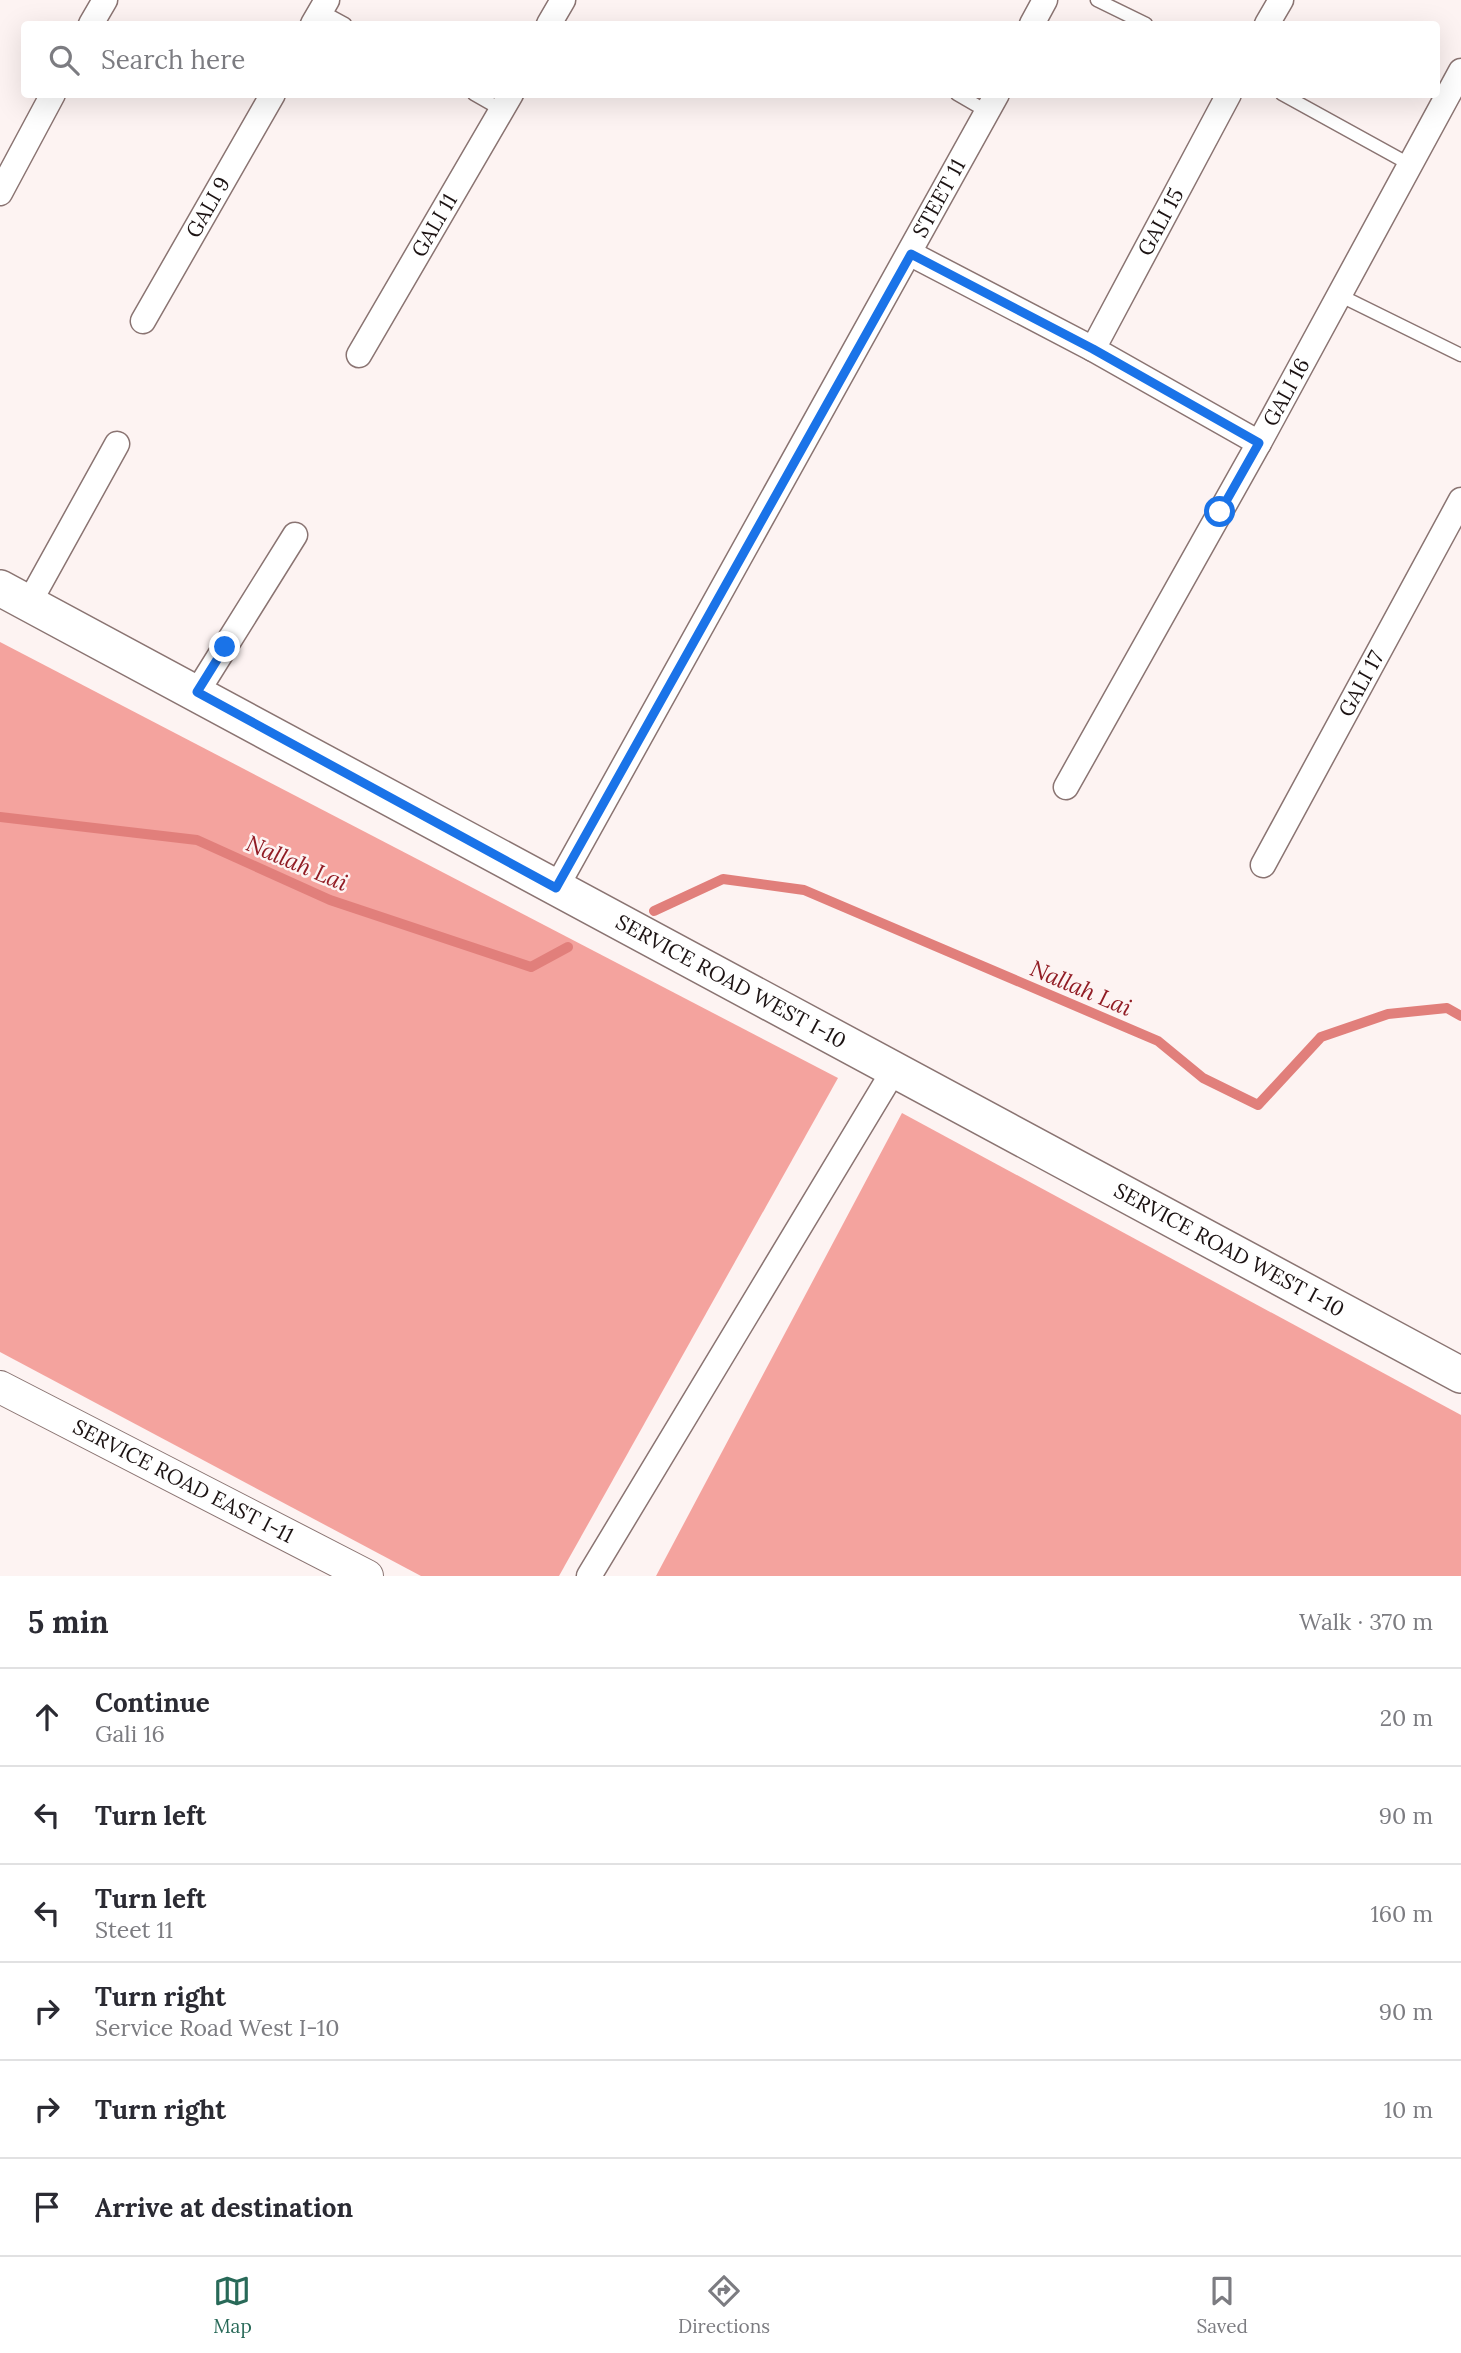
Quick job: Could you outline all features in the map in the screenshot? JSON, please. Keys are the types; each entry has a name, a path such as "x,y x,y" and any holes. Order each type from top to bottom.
{"main road":[{"name":"SERVICE ROAD WEST I-10","path":"15,596 1461,1375"}],"street":[{"path":"94,21 105,0"},
{"path":"551,21 563,0"},
{"path":"1034,21 1045,0"},
{"path":"1269,21 1281,0"},
{"name":"GALI 16","path":"1066,787 1259,443 1337,294 1461,71"},
{"path":"0,193 51,98"},
{"name":"GALI 9","path":"143,321 271,98"},
{"name":"GALI 15","path":"1093,349 1227,98"},
{"name":"GALI 11","path":"359,355 507,102"},
{"name":"STEET 11","path":"556,888 911,254 992,103"},
{"path":"911,254 1093,349 1259,443"},
{"path":"15,596 117,444"},
{"name":"GALI 17","path":"1263,865 1461,500"},
{"path":"197,692 295,535"},
{"path":"589,1576 894,1070"},
{"name":"SERVICE ROAD EAST I-11","path":"0,1387 367,1576"}],"lane":[{"path":"1097,0 1140,21"},
{"path":"320,12 339,21"},
{"path":"973,98 992,103"},
{"path":"1289,98 1409,164"},
{"path":"1337,294 1461,355"}],"shaded area":[{"path":"0,642 838,1078 559,1576 421,1576 0,1352"},
{"path":"902,1113 1461,1415 1461,1576 656,1576"}],"waterway":[{"name":"Nallah Lai","path":"0,817 197,840 330,900 531,967 568,947"},
{"name":"Nallah Lai","path":"654,911 723,879 804,890 1158,1041 1203,1078 1258,1105 1321,1037 1388,1014 1447,1008 1461,1016"}],"route":[{"path":"225,647 197,692 556,888 911,254 1093,349 1259,443 1220,512"}]}
